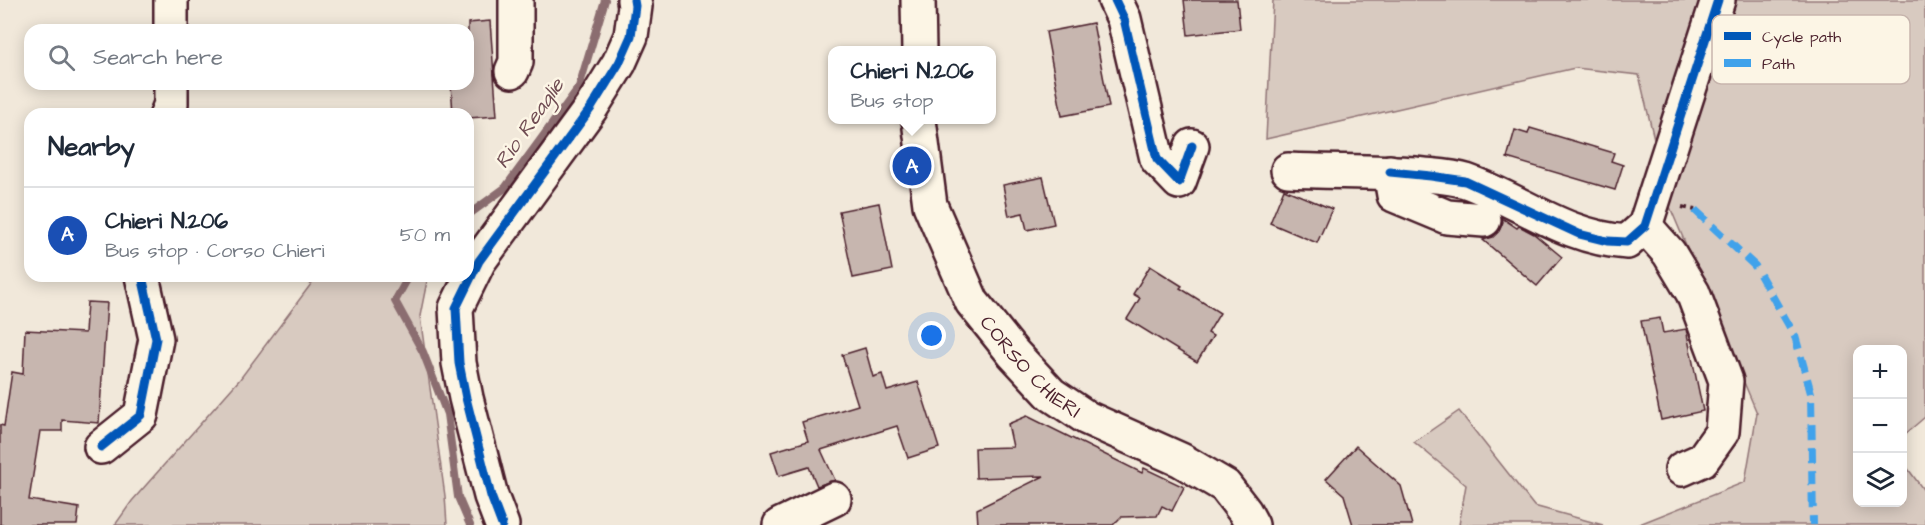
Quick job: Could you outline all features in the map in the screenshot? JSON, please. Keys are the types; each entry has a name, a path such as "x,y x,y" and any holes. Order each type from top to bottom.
{"street":[{"path":"171,0 171,24"},
{"path":"512,71 516,62 516,0"},
{"path":"474,271 479,261 591,108 619,63 631,36 634,0"},
{"path":"918,0 919,46"},
{"path":"1114,0 1124,19 1157,159 1179,182 1192,146"},
{"path":"1713,15 1718,0"},
{"path":"1288,170 1390,172 1465,181 1579,234 1607,241 1627,242 1645,226 1712,19"},
{"path":"170,108 171,90"},
{"name":"CORSO CHIERI","path":"920,124 930,205 972,302 992,328 1051,394 1087,418 1181,460 1225,486 1252,525"},
{"path":"1390,172 1394,195 1447,217 1484,220"},
{"path":"1645,226 1669,253 1693,293 1726,381 1722,432 1702,460 1682,469"},
{"path":"100,447 141,415 156,339 142,282"},
{"path":"469,282 456,308 459,363 491,496 502,525"},
{"path":"780,525 834,499"}],"shaded area":[{"path":"1273,0 1925,0 1925,417 1907,433 1907,345 1853,345 1853,507 1907,507 1907,467 1925,492 1925,525 1637,525 1745,482 1757,413 1670,207 1639,75 1575,68 1266,139"},
{"path":"313,282 427,282 420,316 447,525 115,525 132,501 240,379"},
{"path":"1459,411 1534,506 1603,525 1459,525 1466,485 1414,442"}],"building":[{"path":"1184,0 1237,0 1240,29 1188,35"},
{"path":"490,21 497,116 474,118 474,108 453,108 451,90 474,90 474,24 468,23"},
{"path":"1093,23 1109,107 1062,116 1046,32"},
{"path":"1530,128 1614,153 1611,161 1623,165 1615,190 1507,158 1515,130 1528,134"},
{"path":"1043,177 1054,224 1027,230 1023,213 1009,216 1003,185"},
{"path":"1284,189 1332,209 1317,243 1270,223"},
{"path":"879,203 892,270 853,278 839,211"},
{"path":"1502,218 1517,228 1519,226 1534,234 1562,257 1537,286 1483,240 1493,237 1499,231 1503,222"},
{"path":"1150,266 1220,313 1208,333 1213,336 1197,362 1127,319 1140,298 1133,294"},
{"path":"87,302 107,303 99,423 62,420 62,431 40,431 29,500 79,508 77,525 0,525 0,425 4,426 12,372 23,374 25,330 85,333"},
{"path":"1660,318 1663,333 1686,329 1703,411 1661,420 1641,321"},
{"path":"865,348 873,377 882,374 887,391 918,382 939,448 908,458 897,426 821,450 835,480 817,486 809,467 779,476 771,452 808,441 802,422 858,405 842,355"},
{"path":"1027,416 1142,473 1144,468 1184,487 1172,511 1162,506 1157,516 1121,517 1113,525 978,525 977,509 1044,476 976,478 975,448 1013,447 1008,424"},
{"path":"1356,446 1401,486 1412,525 1353,525 1344,495 1326,479"}],"waterway":[{"name":"Rio Reaglie","path":"474,211 505,188 579,87 605,0"},
{"name":"Rio Reaglie","path":"406,282 395,301 423,352 447,414 458,497 470,525"}],"marked path":[{"path":"1695,210 1755,266 1795,336 1811,393 1813,525"}],"cycle path":[{"path":"474,271 479,261 591,108 619,63 631,36 634,0"},
{"path":"1115,0 1124,19 1157,159 1179,182 1192,146"},
{"path":"1713,15 1718,0"},
{"path":"1390,172 1465,181 1579,234 1607,241 1627,242 1645,226 1712,19"},
{"path":"101,447 141,415 156,339 143,282"},
{"path":"469,282 456,308 459,363 491,496 502,525"}],"place":[{"name":"Chieri N.206","path":"912,166"}]}
